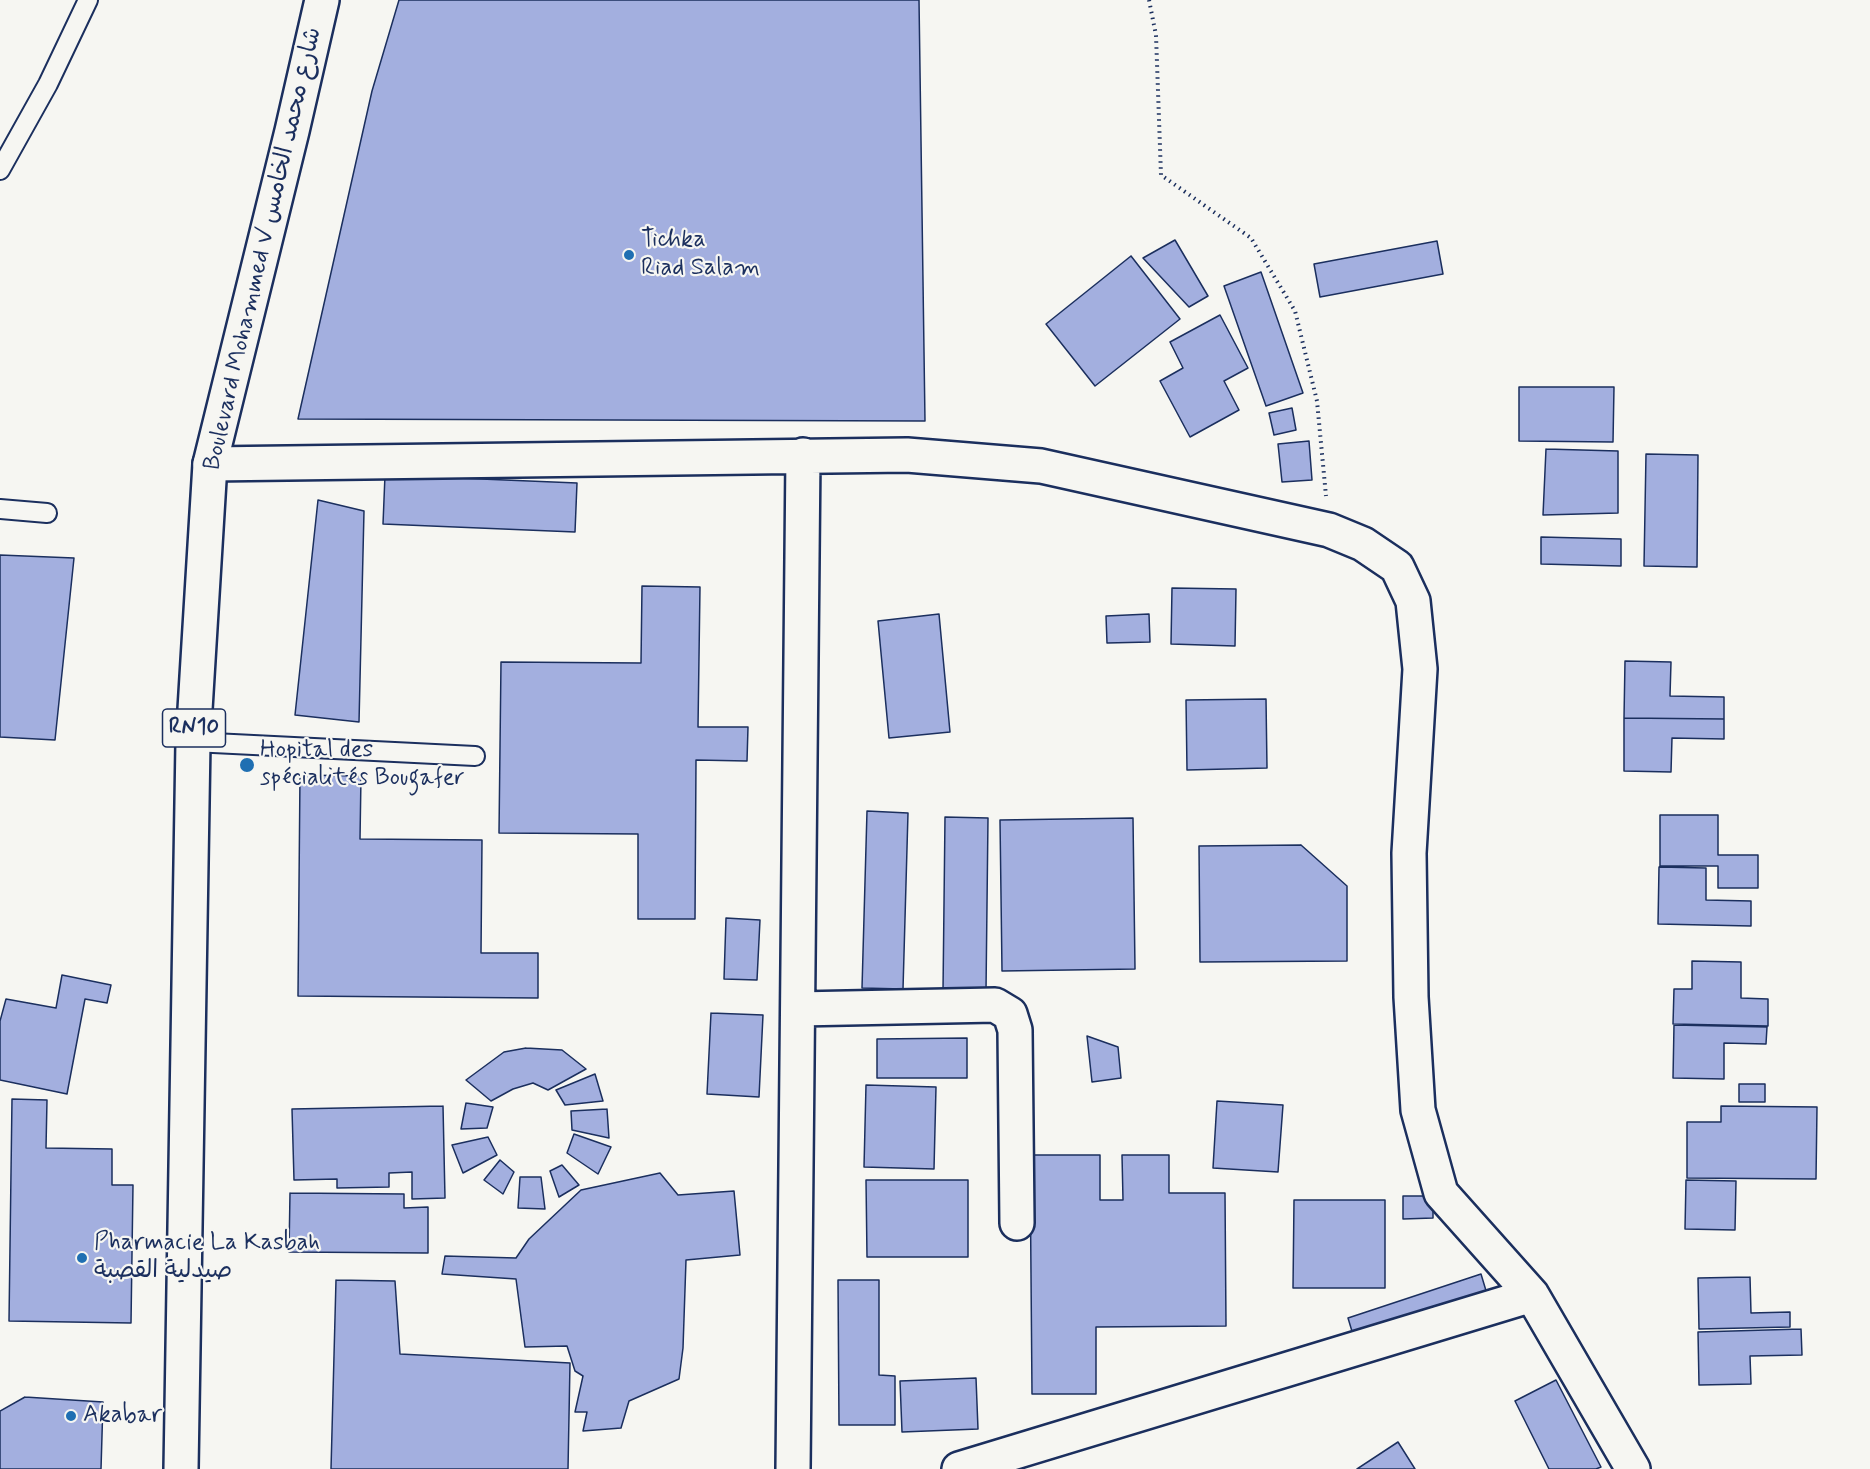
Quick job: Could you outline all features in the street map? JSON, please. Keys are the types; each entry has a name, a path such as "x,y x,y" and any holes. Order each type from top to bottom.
{"street":[{"name":"Boulevard Mohammed V شارع محمد الخامس","path":"181,1469 193,742 210,464 322,0"},
{"path":"793,1469 803,455"},
{"path":"210,464 908,455 1041,466 1329,530 1363,544 1397,567 1413,601 1420,669 1409,877 1411,997 1418,1110 1441,1193 1532,1295 1634,1469"},
{"path":"798,1009 995,1005 1010,1014 1015,1030 1017,1223"},
{"path":"959,1469 1532,1295"}],"lane":[{"path":"0,170 48,84 88,0"},
{"path":"0,509 47,513"},
{"path":"193,742 475,756"}],"path":[{"path":"1149,0 1156,35 1161,175 1251,238 1295,311 1317,401 1329,530"}],"building":[{"name":"Tichka Riad Salam","path":"399,0 919,0 925,421 298,419 372,91"},
{"path":"1175,240 1208,296 1189,307 1143,258"},
{"path":"1437,241 1443,274 1320,297 1314,264"},
{"path":"1131,256 1180,319 1095,386 1046,324"},
{"path":"1261,272 1303,393 1266,406 1224,286"},
{"path":"1220,315 1248,368 1224,381 1239,410 1190,437 1160,381 1183,368 1170,342"},
{"path":"1519,387 1614,387 1613,442 1519,441"},
{"path":"1292,408 1296,430 1274,435 1269,413"},
{"path":"1309,441 1312,480 1282,482 1278,444"},
{"path":"1546,449 1618,451 1618,513 1543,515"},
{"path":"1646,454 1698,455 1697,567 1644,566"},
{"path":"385,475 577,483 575,532 383,524"},
{"path":"318,500 364,511 359,722 295,715"},
{"path":"1541,537 1621,539 1621,566 1541,564"},
{"path":"0,555 74,558 55,740 0,737"},
{"path":"642,586 700,587 698,727 748,727 747,761 696,760 695,919 638,919 638,834 499,833 501,662 641,663"},
{"path":"1172,588 1236,589 1235,646 1171,644"},
{"path":"939,614 950,732 889,738 878,621"},
{"path":"1149,614 1150,642 1107,643 1106,616"},
{"path":"1625,661 1671,662 1670,696 1724,697 1724,719 1624,718"},
{"path":"1266,699 1267,768 1187,770 1186,700"},
{"path":"1624,718 1724,719 1724,739 1672,738 1671,772 1624,771"},
{"path":"300,775 361,776 360,839 482,840 481,953 538,953 538,998 298,996"},
{"path":"867,811 908,813 903,989 862,988"},
{"path":"1660,815 1718,815 1718,855 1758,855 1758,888 1718,888 1718,866 1660,866"},
{"path":"945,817 988,818 986,991 943,991"},
{"path":"1133,818 1135,969 1002,971 1000,820"},
{"path":"1301,845 1347,886 1347,961 1200,962 1199,846"},
{"path":"1659,867 1706,868 1706,900 1751,901 1751,926 1658,924"},
{"path":"726,918 760,920 757,980 724,979"},
{"path":"1692,961 1741,962 1741,998 1768,999 1768,1026 1673,1024 1674,989 1692,989"},
{"path":"62,975 111,985 107,1003 85,999 67,1094 0,1080 0,1021 6,999 56,1008"},
{"path":"711,1013 763,1015 759,1097 707,1094"},
{"path":"1674,1025 1767,1027 1766,1044 1724,1043 1724,1079 1673,1078"},
{"path":"1087,1036 1118,1047 1121,1078 1092,1082"},
{"path":"967,1038 967,1078 877,1078 877,1039"},
{"path":"526,1048 562,1050 586,1069 548,1090 533,1083 513,1089 491,1101 466,1080 504,1052"},
{"path":"595,1074 603,1101 565,1105 556,1090"},
{"path":"1739,1084 1765,1084 1765,1102 1739,1102"},
{"path":"866,1085 936,1087 934,1169 864,1167"},
{"path":"12,1099 47,1100 46,1148 112,1149 112,1185 133,1185 131,1323 9,1321"},
{"path":"1217,1101 1283,1105 1278,1172 1213,1168"},
{"path":"466,1103 493,1107 487,1128 461,1129"},
{"path":"443,1106 445,1198 412,1199 412,1172 389,1173 389,1187 337,1188 337,1179 294,1180 292,1109"},
{"path":"1721,1106 1817,1107 1816,1179 1687,1178 1687,1122 1721,1122"},
{"path":"607,1109 609,1138 572,1130 571,1111"},
{"path":"574,1134 611,1147 598,1174 567,1153"},
{"path":"488,1137 497,1155 463,1173 452,1145"},
{"path":"1030,1155 1100,1155 1100,1200 1123,1200 1122,1155 1169,1155 1169,1193 1225,1193 1226,1326 1096,1327 1096,1394 1032,1394"},
{"path":"500,1160 514,1172 503,1194 484,1180"},
{"path":"562,1165 579,1185 559,1197 550,1171"},
{"path":"660,1173 678,1195 734,1191 740,1255 686,1260 683,1348 679,1379 629,1401 621,1428 583,1431 587,1412 575,1412 583,1376 575,1371 567,1346 525,1347 516,1279 442,1274 445,1256 516,1258 529,1239 581,1190"},
{"path":"520,1177 541,1177 545,1209 518,1208"},
{"path":"866,1180 968,1180 968,1257 867,1257"},
{"path":"1686,1180 1736,1181 1735,1230 1685,1229"},
{"path":"290,1193 404,1194 404,1208 428,1207 428,1253 289,1252"},
{"path":"1403,1196 1433,1196 1433,1218 1403,1219"},
{"path":"1294,1200 1385,1200 1385,1288 1293,1288"},
{"path":"1481,1274 1487,1294 1354,1338 1348,1318"},
{"path":"1750,1277 1751,1313 1790,1312 1790,1327 1699,1329 1698,1278"},
{"path":"336,1280 395,1281 400,1354 570,1363 568,1469 331,1469"},
{"path":"838,1280 879,1280 879,1375 895,1376 895,1425 839,1425"},
{"path":"1801,1329 1802,1355 1750,1356 1751,1384 1699,1385 1698,1332"},
{"path":"976,1378 978,1429 902,1432 900,1381"},
{"path":"1556,1380 1601,1467 1596,1469 1549,1469 1515,1401"},
{"path":"25,1397 103,1402 101,1469 0,1469 0,1411"},
{"path":"1398,1442 1415,1469 1357,1469"}],"place":[{"name":"Tichka Riad Salam","path":"629,255"},
{"name":"Hopital des spécialités Bougafer","path":"247,765"},
{"name":"Pharmacie La Kasbah صيدلية القصبة","path":"82,1258"},
{"name":"Akabar","path":"71,1416"}]}
